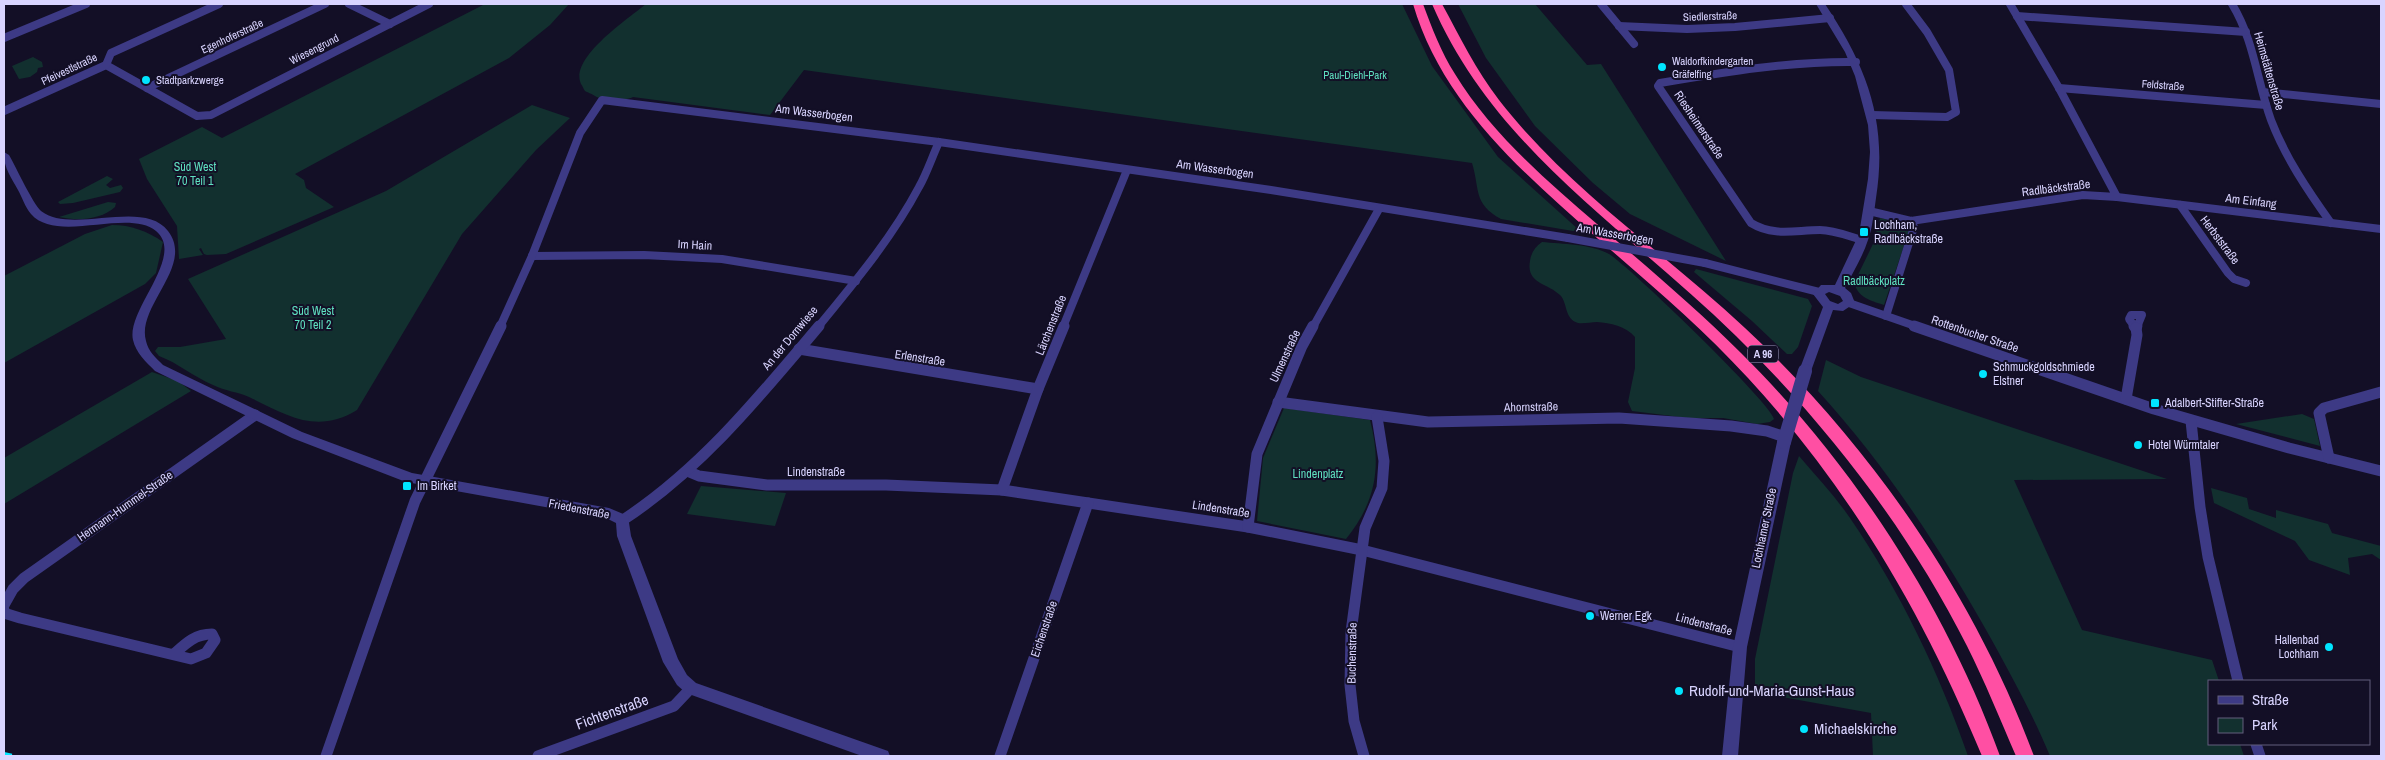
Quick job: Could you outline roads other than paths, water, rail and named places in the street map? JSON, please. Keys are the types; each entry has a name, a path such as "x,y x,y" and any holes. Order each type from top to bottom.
{"highway":[{"name":"A 96","path":"1418,4 1442,60 1461,90 1506,147 1543,184 1687,309 1754,375 1819,451 1869,519 1920,603 1951,662 1991,756"},
{"name":"A 96","path":"1437,4 1463,58 1498,108 1528,143 1567,182 1732,324 1770,361 1839,436 1898,516 1953,602 2012,720 2025,756"}],"street":[{"path":"4,38 86,4"},
{"name":"Pfeivestlstraße","path":"4,111 106,65 111,53 219,4"},
{"name":"Egenhoferstraße","path":"147,88 326,4"},
{"path":"349,4 390,24"},
{"name":"Wiesengrund","path":"147,88 197,116 211,115 429,4"},
{"path":"1601,4 1634,44"},
{"path":"1820,4 1856,62 1872,115 1876,170 1862,240 1838,289"},
{"path":"1872,115 1930,117 1947,116 1956,112 1952,81 1945,61 1906,4"},
{"name":"Radlbäckstraße","path":"2010,4 2059,88 2117,197"},
{"name":"Heimstättenstraße","path":"2232,4 2252,46 2266,105 2293,165 2331,223"},
{"path":"2017,16 2246,32"},
{"name":"Siedlerstraße","path":"1620,26 1687,29 1735,27 1830,18"},
{"name":"Riesheimerstraße","path":"1856,62 1798,64 1677,80 1660,83 1658,86 1751,223 1762,232 1833,231 1862,240"},
{"path":"106,65 147,88"},
{"name":"Feldstraße","path":"2059,88 2266,105"},
{"path":"2263,92 2306,98 2381,104"},
{"name":"Am Wasserbogen","path":"532,256 580,133 588,118 602,100 939,142 1271,190 1379,209 1448,218 1568,238 1705,263 1819,292"},
{"name":"An der Dornwiese","path":"623,520 642,509 687,471 734,423 799,350 856,281 916,193 939,142"},
{"name":"Friedenstraße","path":"5,162 35,212 42,218 70,223 130,220 163,230 168,238 169,260 165,273 141,320 137,332 138,342 144,354 159,368 255,415 329,448 424,481 609,513 623,520 624,536 671,662 682,680 691,688"},
{"name":"Lärchenstraße","path":"1002,490 1038,389 1127,170"},
{"name":"Radlbäckstraße","path":"1869,211 1911,220 2083,195 2117,197"},
{"name":"Am Einfang","path":"2117,197 2381,229"},
{"name":"Herbststraße","path":"2180,205 2228,272 2234,279 2246,283"},
{"name":"Ulmenstraße","path":"1248,526 1258,454 1278,402 1302,346 1379,209"},
{"path":"1886,316 1914,227 1911,220"},
{"name":"Im Hain","path":"532,256 644,255 722,259 856,281"},
{"path":"326,756 424,481 453,429 532,256"},
{"path":"1825,288 1838,289 1848,296 1850,303 1844,307 1829,306 1820,299 1819,292 1825,288"},
{"name":"Rottenbucher Straße","path":"1850,303 2191,420 2381,471"},
{"name":"Lochhamer Straße","path":"1730,756 1740,647 1782,438 1804,371 1829,306"},
{"path":"2126,399 2137,336 2136,328"},
{"name":"Erlenstraße","path":"799,350 1038,389"},
{"path":"2328,458 2319,413 2324,408 2381,392"},
{"name":"Ahornstraße","path":"1278,402 1377,417 1428,422 1619,418 1731,426 1782,438"},
{"name":"Hermann-Hummel-Straße","path":"4,605 13,589 24,578 255,415"},
{"path":"1362,550 1365,528 1382,488 1384,461 1377,417"},
{"path":"2191,420 2200,507 2208,557 2238,680"},
{"name":"Lindenstraße","path":"687,471 699,476 767,485 886,484 1002,490 1248,526 1362,550 1740,647"},
{"name":"Eichenstraße","path":"1000,756 1088,502"},
{"name":"Buchenstraße","path":"1362,550 1351,632 1350,685 1354,722 1364,756"},
{"path":"4,610 4,613 20,618 174,654"},
{"path":"691,688 882,756"},
{"name":"Fichtenstraße","path":"538,756 674,706 691,688"}],"railway":[{"path":"4,754 13,756"}],"place":[{"name":"Waldorfkindergarten Gräfelfing","path":"1662,67"},
{"name":"Stadtparkzwerge","path":"146,80"},
{"name":"Lochham, Radlbäckstraße","path":"1864,232"},
{"name":"Schmuckgoldschmiede Elstner","path":"1983,374"},
{"name":"Adalbert-Stifter-Straße","path":"2155,403"},
{"name":"Hotel Würmtaler","path":"2138,445"},
{"name":"Im Birket","path":"407,486"},
{"name":"Werner Egk","path":"1590,616"},
{"name":"Hallenbad Lochham","path":"2329,647"},
{"name":"Rudolf-und-Maria-Gunst-Haus","path":"1679,691"},
{"name":"Michaelskirche","path":"1804,729"}],"park label":[{"name":"Paul-Diehl-Park","path":"1355,75"},
{"name":"Süd West 70 Teil 1","path":"195,174"},
{"name":"Radlbäckplatz","path":"1874,281"},
{"name":"Süd West 70 Teil 2","path":"313,318"},
{"name":"Lindenplatz","path":"1318,474"}]}
